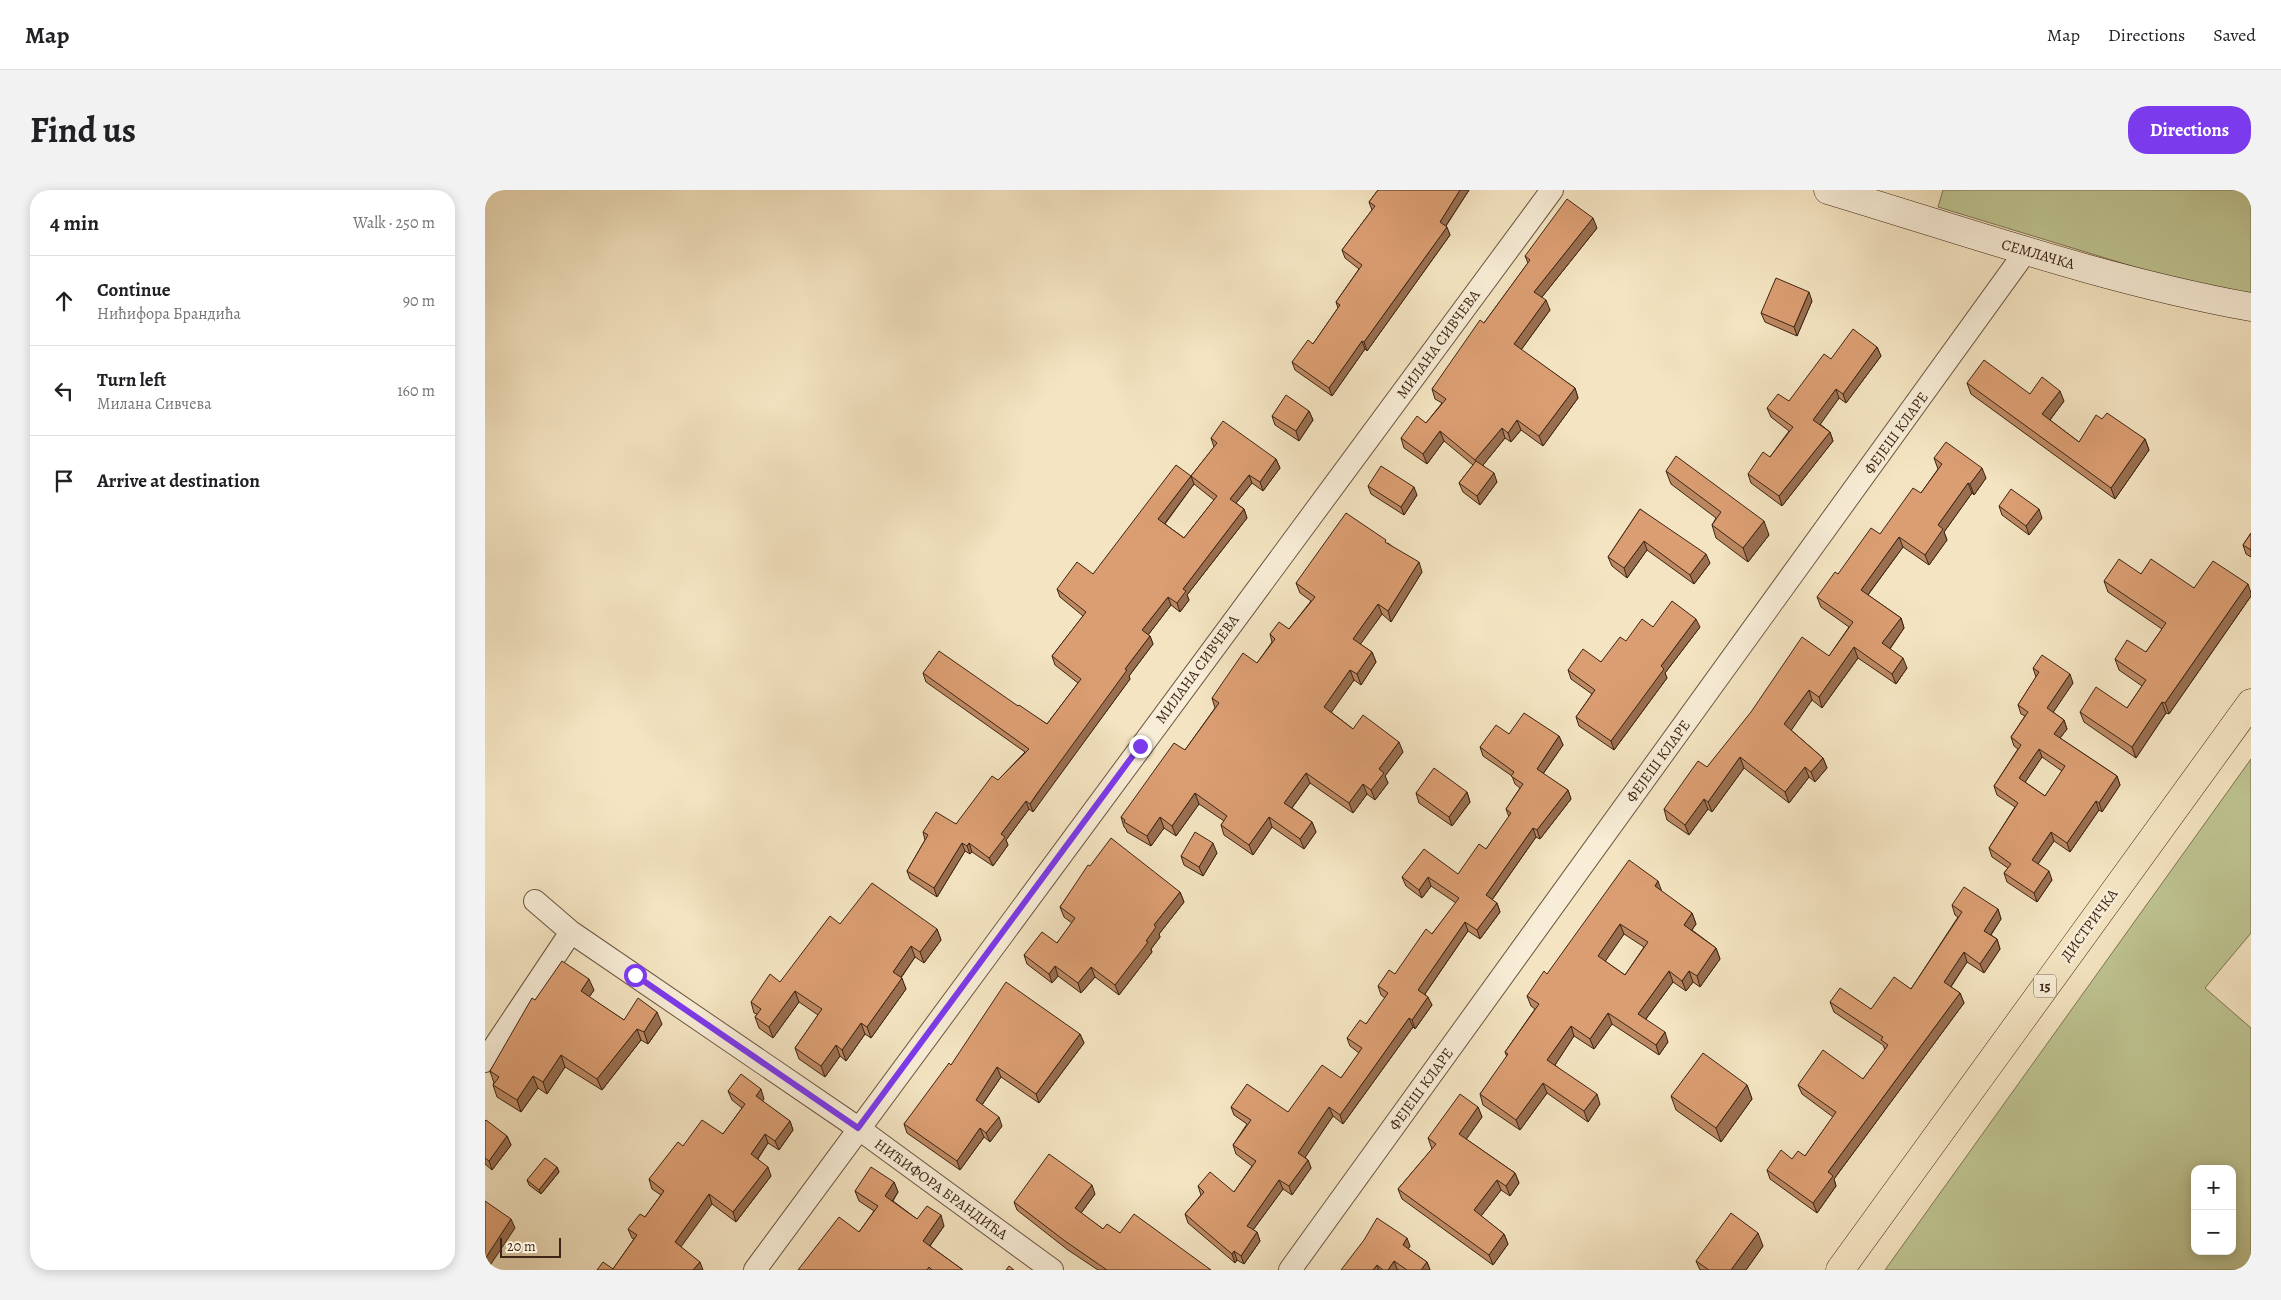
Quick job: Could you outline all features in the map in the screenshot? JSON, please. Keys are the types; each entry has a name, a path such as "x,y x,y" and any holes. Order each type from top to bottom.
{"main road":[{"name":"СЕМЛАЧКА","path":"1828,190 2026,251 2162,288 2251,306"},
{"name":"ДИСТРИЧКА","path":"1839,1270 2251,703"}],"street":[{"name":"МИЛАНА СИВЧЕВА","path":"755,1270 1551,190"},
{"name":"ФЕЈЕШ КЛАРЕ","path":"1290,1270 2026,251"},
{"name":"НИЋИФОРА БРАНДИЋА","path":"535,901 571,932 858,1128 1052,1270"},
{"path":"485,1061 571,932"}],"green space":[{"path":"1943,190 2251,190 2251,293 2197,286 1938,207"},
{"path":"2251,759 2251,933 2205,988 2251,1028 2251,1270 1885,1270"}],"building":[{"path":"1378,190 1460,190 1440,222 1447,227 1329,388 1292,362 1308,340 1313,344 1340,305 1336,302 1362,265 1342,250 1375,206 1369,202"},
{"path":"1567,199 1593,218 1534,292 1546,300 1514,344 1575,388 1539,436 1517,420 1508,433 1502,428 1475,460 1440,431 1423,454 1401,438 1417,416 1426,423 1446,399 1432,389 1480,320 1484,323 1530,260 1525,256"},
{"path":"1776,278 1809,292 1794,327 1761,313"},
{"path":"1853,329 1877,347 1843,394 1836,389 1813,420 1830,432 1779,496 1748,474 1763,452 1770,457 1793,427 1767,408 1778,394 1789,401 1824,354 1831,359"},
{"path":"1984,360 2030,394 2042,377 2060,391 2042,414 2079,442 2096,415 2102,419 2107,413 2145,439 2111,488 1967,383"},
{"path":"1286,395 1309,411 1296,431 1272,416"},
{"path":"1223,421 1276,459 1260,482 1249,475 1230,499 1244,509 1183,589 1186,591 1177,603 1168,597 1142,630 1150,636 1030,804 1026,801 1001,834 1005,837 989,858 969,843 967,846 962,843 934,888 907,871 928,835 923,832 936,812 956,824 992,776 998,780 1029,749 923,673 939,651 1047,724 1081,679 1052,656 1086,612 1057,589 1077,562 1093,574 1176,465 1191,476 1217,443 1211,438","holes":["1191,476 1217,496 1184,538 1158,519"]},
{"path":"1946,442 1982,468 1970,484 1968,483 1938,525 1943,529 1925,555 1899,537 1861,590 1901,618 1882,643 1903,658 1892,674 1854,647 1819,697 1809,690 1784,724 1823,758 1811,772 1805,767 1785,792 1740,757 1708,802 1704,799 1685,825 1664,809 1698,761 1707,767 1751,712 1802,637 1829,656 1853,622 1817,597 1835,572 1838,574 1871,528 1880,534 1913,488 1921,493 1942,464 1934,458"},
{"path":"1676,456 1764,521 1743,548 1712,525 1721,512 1666,471"},
{"path":"1476,461 1494,473 1477,496 1459,483"},
{"path":"1381,466 1414,487 1401,507 1368,486"},
{"path":"2011,489 2039,509 2026,526 1999,506"},
{"path":"1640,509 1706,554 1690,575 1644,541 1624,568 1608,557"},
{"path":"1346,513 1386,540 1385,542 1419,562 1388,611 1378,604 1353,639 1372,652 1357,674 1350,670 1324,707 1353,729 1363,715 1399,742 1379,769 1384,773 1371,790 1363,784 1349,803 1306,773 1284,803 1312,822 1300,839 1269,817 1249,845 1221,825 1227,816 1195,793 1172,826 1160,817 1147,836 1124,822 1125,820 1121,817 1174,743 1185,750 1219,703 1212,698 1243,653 1257,663 1275,639 1270,634 1279,622 1289,629 1315,597 1296,583"},
{"path":"2251,533 2251,550 2243,545"},
{"path":"2119,559 2141,574 2151,559 2194,588 2213,561 2248,584 2165,703 2162,702 2132,747 2080,712 2096,687 2127,708 2146,680 2115,659 2127,640 2146,652 2166,623 2104,581"},
{"path":"1672,601 1696,619 1661,666 1664,669 1611,741 1576,717 1595,690 1568,670 1583,649 1601,662 1620,637 1626,641 1642,619 1653,627"},
{"path":"2042,655 2070,674 2047,708 2064,720 2054,734 2117,776 2099,803 2096,801 2067,843 2051,832 2032,860 2049,871 2034,893 2004,873 2011,864 1989,848 2018,803 1994,786 2021,745 2011,737 2028,712 2018,705 2039,672 2033,668","holes":["2039,749 2065,766 2045,796 2019,778"]},
{"path":"1524,713 1559,736 1537,769 1568,790 1537,830 1533,828 1486,895 1497,903 1477,930 1465,922 1418,990 1428,997 1412,1020 1409,1018 1340,1115 1329,1107 1298,1153 1308,1160 1289,1186 1279,1180 1247,1226 1257,1232 1241,1256 1234,1251 1232,1254 1185,1214 1204,1192 1198,1186 1210,1172 1234,1192 1256,1161 1233,1145 1251,1120 1231,1107 1247,1084 1288,1112 1322,1065 1341,1078 1362,1048 1347,1038 1360,1020 1366,1024 1388,993 1378,986 1389,970 1395,974 1426,929 1432,934 1459,898 1428,877 1419,890 1402,877 1424,849 1458,874 1479,844 1486,849 1511,813 1506,809 1523,784 1511,776 1514,772 1480,747 1496,725 1509,734"},
{"path":"1434,768 1467,792 1449,817 1416,793"},
{"path":"1195,832 1213,843 1199,867 1181,856"},
{"path":"1111,838 1180,892 1154,925 1156,927 1146,941 1148,942 1115,985 1091,967 1078,983 1055,966 1049,974 1024,955 1042,932 1057,943 1075,918 1060,907 1088,865 1090,866"},
{"path":"1629,860 1658,881 1655,886 1692,913 1684,925 1716,948 1697,976 1689,971 1682,981 1669,971 1638,1014 1665,1032 1656,1045 1608,1013 1590,1039 1571,1026 1547,1060 1597,1094 1584,1111 1543,1083 1516,1120 1480,1094 1508,1054 1505,1052 1539,1004 1527,996 1544,971 1547,974","holes":["1620,924 1648,942 1625,975 1598,956"]},
{"path":"872,883 937,929 920,952 911,946 893,972 902,978 867,1027 861,1023 842,1050 836,1045 821,1066 795,1048 822,1009 795,991 769,1027 755,1017 761,1009 751,1002 770,974 780,982 830,916 840,924"},
{"path":"1964,887 1998,909 1984,931 1997,939 1980,964 1964,952 1944,982 1960,993 1828,1172 1833,1176 1813,1203 1767,1170 1781,1150 1792,1159 1798,1151 1805,1156 1836,1112 1798,1085 1823,1050 1863,1079 1888,1045 1881,1040 1883,1037 1830,1002 1840,988 1871,1009 1894,977 1911,989 1962,912 1952,905"},
{"path":"562,961 589,979 581,991 624,1020 638,998 657,1012 644,1032 637,1029 597,1079 561,1055 543,1082 533,1076 517,1100 493,1085 499,1077 490,1071 532,998 535,1000"},
{"path":"1006,982 1080,1034 1036,1094 997,1067 976,1100 999,1117 986,1133 980,1128 957,1161 904,1124 949,1063 951,1065"},
{"path":"1703,1053 1747,1085 1716,1128 1671,1096"},
{"path":"741,1074 761,1089 756,1096 790,1121 775,1141 765,1134 751,1154 768,1167 733,1212 709,1194 675,1242 700,1262 693,1270 597,1270 603,1262 613,1269 637,1235 628,1229 640,1214 645,1217 664,1191 649,1179 678,1142 683,1146 702,1120 723,1134 745,1104 728,1091"},
{"path":"1460,1094 1478,1107 1459,1134 1515,1173 1506,1186 1497,1180 1474,1210 1504,1234 1489,1255 1398,1189 1436,1144 1428,1138"},
{"path":"486,1120 507,1136 489,1161 485,1158"},
{"path":"1049,1154 1092,1185 1075,1208 1103,1229 1107,1224 1120,1233 1134,1214 1211,1270 1107,1270 1065,1241 1014,1202"},
{"path":"545,1158 557,1167 539,1190 527,1180"},
{"path":"871,1167 894,1182 885,1196 917,1219 927,1206 941,1215 923,1241 963,1270 932,1270 929,1267 927,1270 798,1270 839,1217 859,1232 878,1206 855,1191"},
{"path":"485,1201 511,1219 485,1259"},
{"path":"1731,1213 1758,1233 1731,1270 1709,1270 1696,1261"},
{"path":"1377,1218 1407,1238 1403,1245 1427,1262 1421,1270 1407,1270 1394,1261 1388,1270 1383,1270 1377,1265 1373,1270 1341,1270 1364,1240"},
{"path":"1009,1266 1014,1270 1006,1270"}],"route":[{"path":"635,975 858,1128 1140,746"}]}
